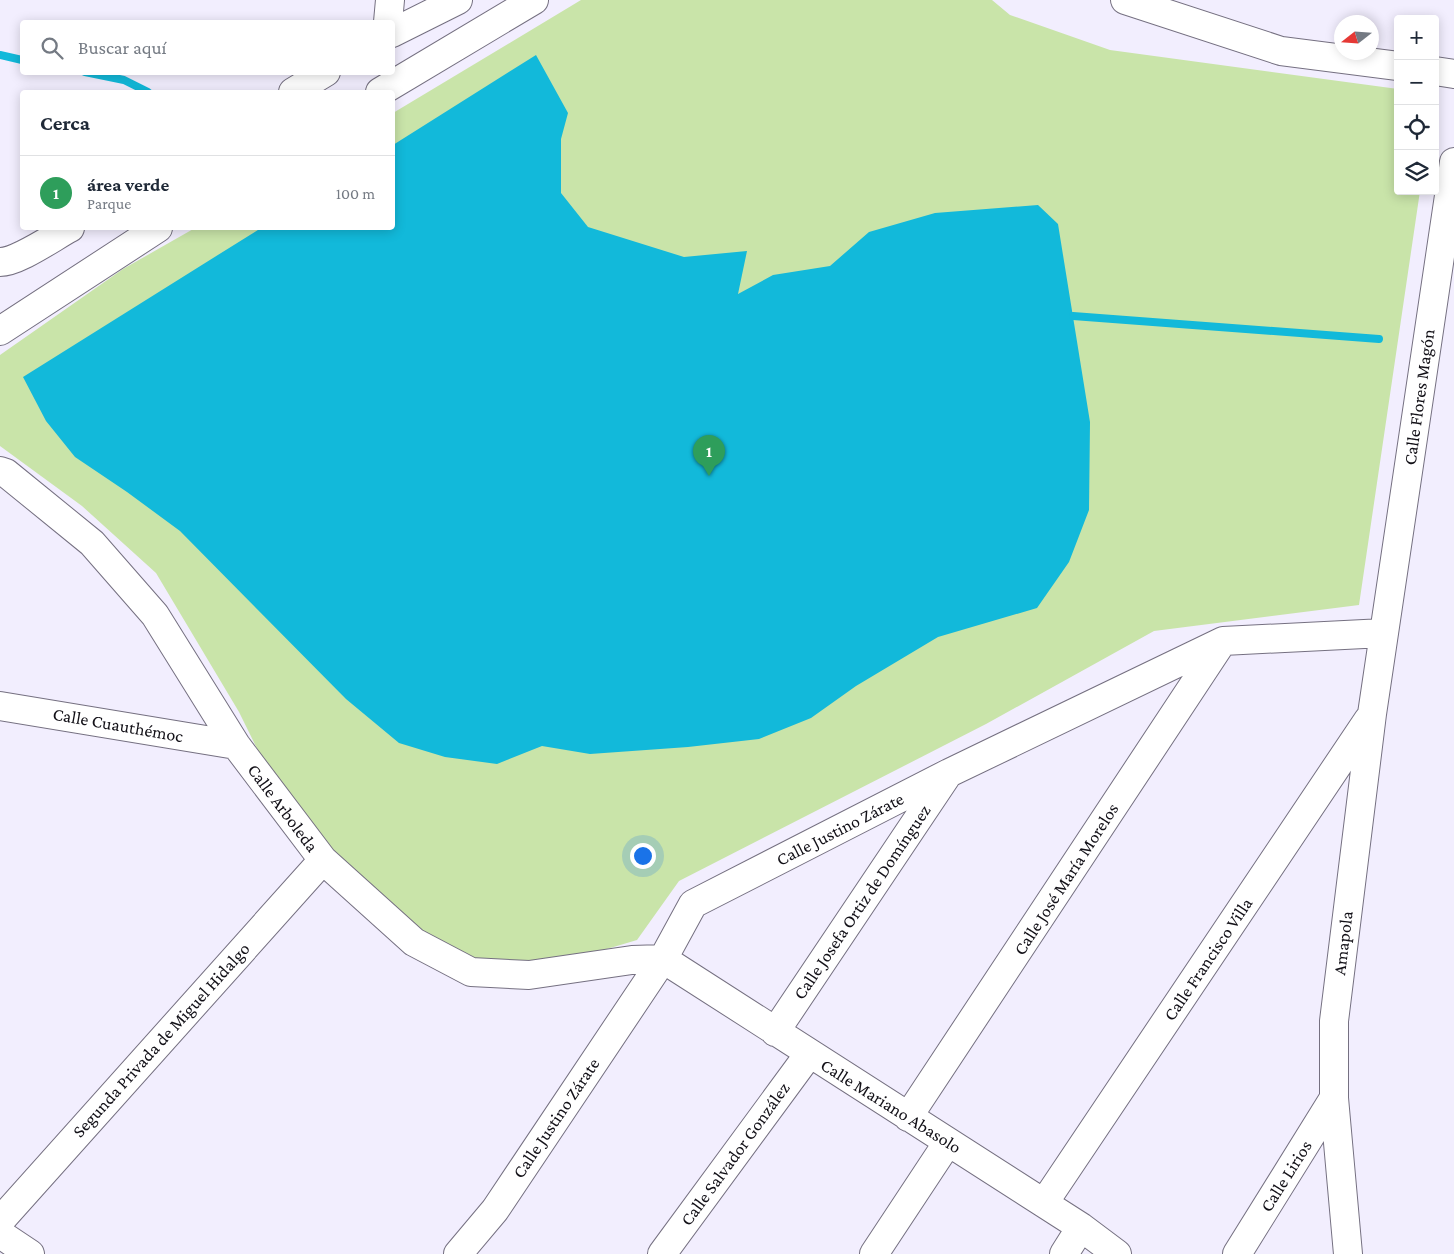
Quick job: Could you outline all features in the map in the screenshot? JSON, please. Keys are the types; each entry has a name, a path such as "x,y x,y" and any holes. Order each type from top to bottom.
{"street":[{"path":"388,20 390,0"},
{"path":"395,32 458,0"},
{"path":"383,90 534,0"},
{"path":"1125,0 1281,51 1394,65"},
{"path":"1439,72 1454,74"},
{"path":"296,90 321,75"},
{"name":"Calle Flores Magón","path":"1384,633 1454,162"},
{"path":"0,262 6,262 36,248 67,230"},
{"path":"0,331 155,230"},
{"name":"Calle Arboleda","path":"0,471 6,473 92,543 155,616 236,745 323,860 414,942 471,972 528,975 632,960 663,959"},
{"name":"Calle Justino Zárate","path":"458,1254 495,1210 663,959 693,904 949,773 1223,641 1384,633"},
{"name":"Amapola","path":"1348,1254 1334,1098 1334,1021 1372,714 1384,633"},
{"name":"Calle José María Morelos","path":"908,1117 1223,641"},
{"name":"Calle Cuauthémoc","path":"0,706 236,745"},
{"name":"Calle Francisco Villa","path":"1044,1204 1372,714"},
{"name":"Calle Josefa Ortiz de Domínguez","path":"775,1032 949,773"},
{"name":"Segunda Privada de Miguel Hidalgo","path":"0,1221 323,860"},
{"name":"Calle Mariano Abasolo","path":"663,959 1081,1227 1117,1254"},
{"name":"Calle Salvador González","path":"662,1254 809,1054"},
{"name":"Calle Lirios","path":"1237,1254 1334,1098"},
{"path":"874,1254 948,1142"},
{"path":"1064,1254 1081,1227"},
{"path":"0,1234 30,1254"}],"green space":[{"path":"581,0 992,0 1010,15 1110,50 1394,88 1394,195 1419,195 1359,605 1154,631 986,724 679,881 637,940 590,954 504,967 454,952 381,904 273,781 239,712 156,573 82,506 0,446 0,355 123,269 191,230 395,230 395,112"}],"water":[{"path":"536,55 568,113 561,139 561,193 588,227 684,257 747,251 738,294 773,275 830,266 869,232 935,213 1038,205 1058,224 1090,422 1089,510 1069,562 1037,608 938,637 856,686 811,718 759,739 688,747 590,754 542,746 497,764 445,757 399,743 346,699 180,531 75,457 46,421 23,377 258,230 395,230 395,144"}],"waterway":[{"path":"0,55 20,60"},
{"path":"100,75 124,80 144,90"},
{"path":"1073,316 1379,339"}],"place":[{"name":"área verde","path":"709,476"}]}
